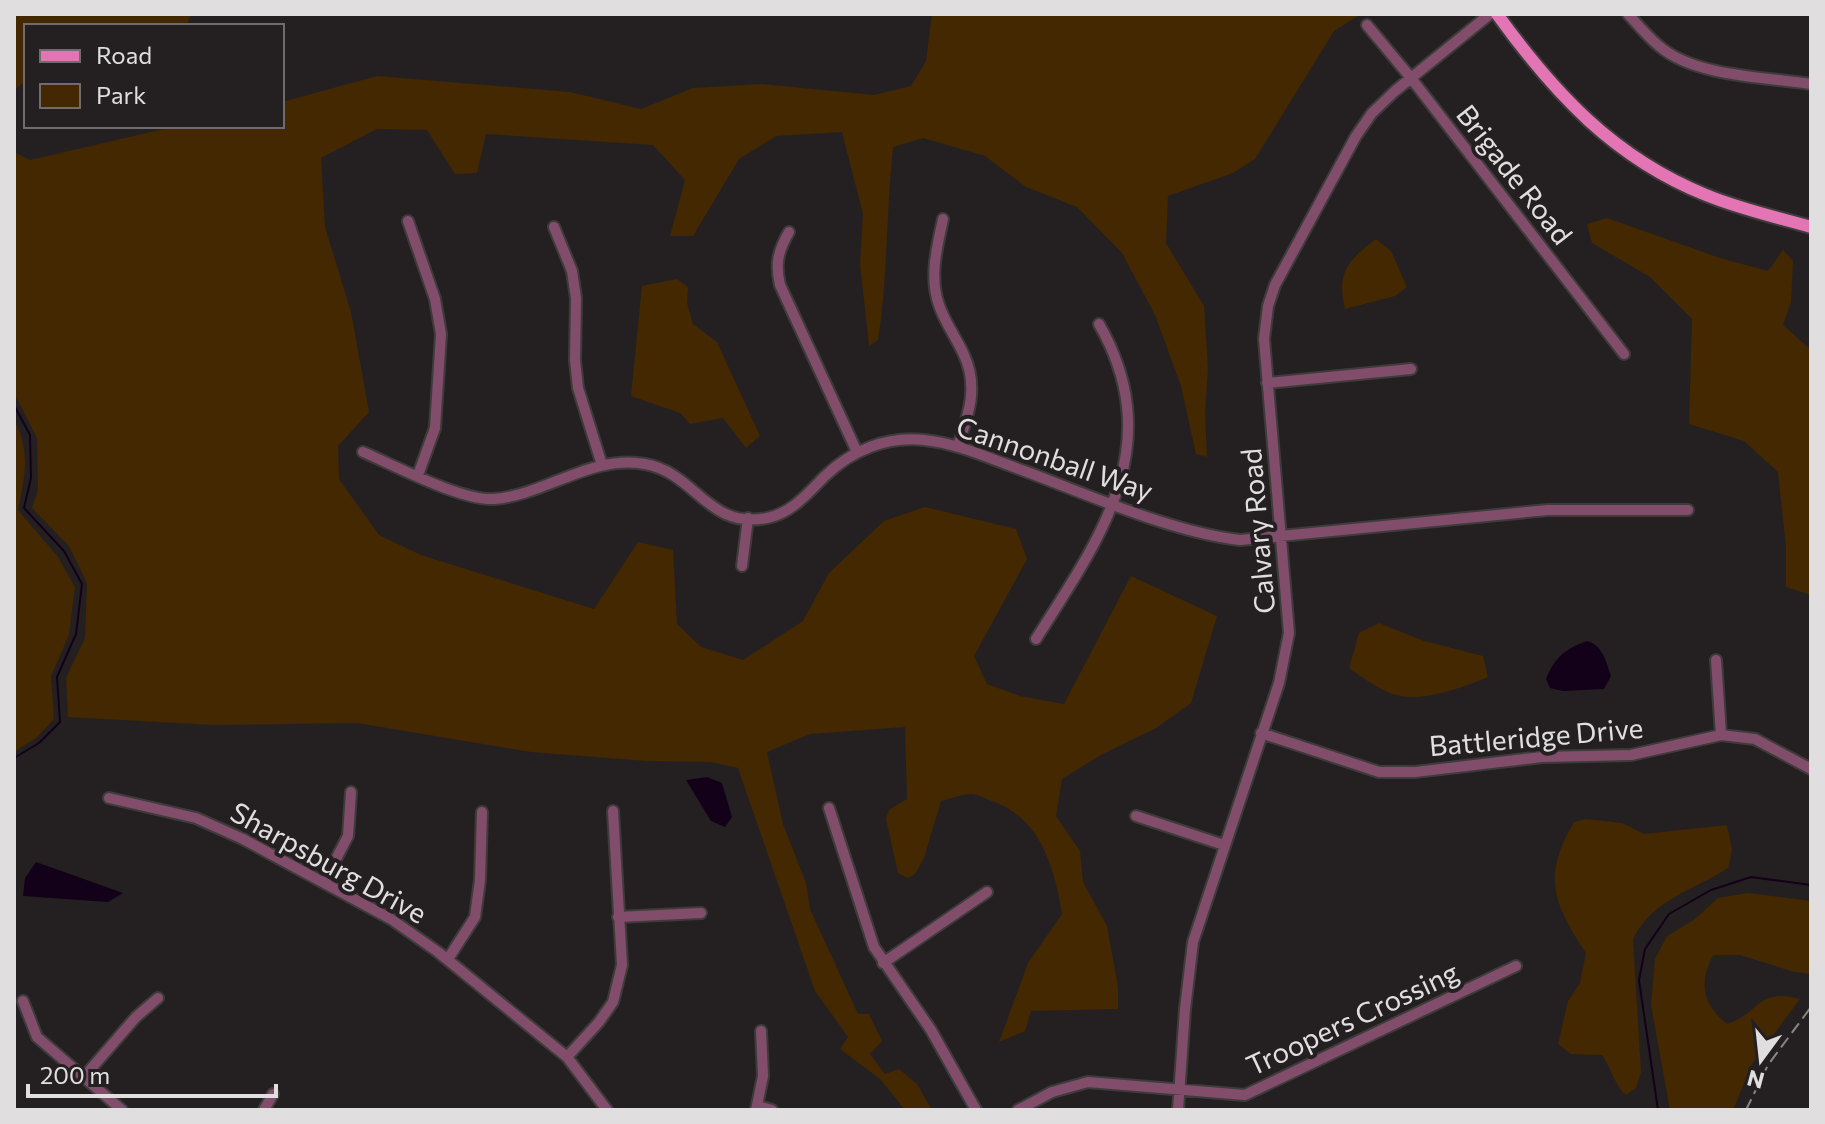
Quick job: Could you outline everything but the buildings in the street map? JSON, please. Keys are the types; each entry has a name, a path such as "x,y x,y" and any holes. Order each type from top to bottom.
{"main road":[{"path":"1497,14 1559,94 1617,145 1650,167 1705,195 1811,227"}],"street":[{"name":"Calvary Road","path":"1178,1110 1193,942 1279,683 1289,633 1267,383 1265,324 1275,285 1363,124 1411,78 1490,14"},
{"path":"1628,14 1659,46 1683,61 1706,68 1811,84"},
{"name":"Brigade Road","path":"1367,25 1624,354"},
{"path":"943,219 934,265 936,294 939,307 965,356 972,382 970,411 958,446"},
{"path":"408,221 435,299 441,334 435,428 418,475"},
{"path":"554,227 572,271 576,298 578,388 602,465"},
{"path":"789,232 777,257 780,285 857,452"},
{"path":"1036,639 1096,544 1124,471 1128,429 1121,372 1099,324"},
{"path":"1267,383 1411,369"},
{"name":"Cannonball Way","path":"363,452 454,492 492,499 514,495 602,465 638,462 679,477 715,510 758,520 784,512 799,503 844,460 857,452 879,443 910,439 958,446 1213,537 1240,540 1548,510 1688,510"},
{"path":"742,566 748,518"},
{"path":"1716,660 1721,735"},
{"name":"Battleridge Drive","path":"1261,733 1379,772 1398,773 1542,757 1631,755 1721,735 1755,739 1811,769"},
{"path":"324,882 348,836 351,792"},
{"name":"Sharpsburg Drive","path":"109,798 196,818 243,839 391,919 448,959 567,1057 607,1110"},
{"path":"829,808 864,922 883,963 931,1030 976,1110"},
{"path":"567,1057 613,1002 622,965 613,811"},
{"path":"448,959 475,917 480,880 482,812"},
{"path":"1136,816 1224,845"},
{"path":"883,963 987,892"},
{"path":"618,917 701,913"},
{"name":"Troopers Crossing","path":"1018,1110 1052,1092 1088,1082 1232,1096 1253,1092 1516,966"},
{"path":"83,1078 136,1017 158,998"},
{"path":"23,1001 37,1037 122,1110"},
{"path":"761,1031 763,1076 757,1108 772,1110"},
{"path":"264,1110 273,1094"}],"green space":[{"path":"14,14 191,15 187,24 24,24 24,82 14,91"},
{"path":"932,14 1361,14 1334,31 1255,159 1233,173 1168,196 1166,243 1204,306 1208,367 1205,413 1207,457 1196,454 1181,386 1155,315 1122,253 1077,207 1026,187 985,156 923,138 893,147 881,316 878,340 869,346 860,264 863,214 842,132 776,136 739,159 693,236 670,236 685,180 653,145 486,134 477,173 455,174 427,130 377,129 321,158 325,227 351,312 369,412 338,446 339,479 379,535 421,555 594,609 638,542 673,550 677,624 701,647 743,660 803,621 829,573 884,521 925,507 1016,529 1027,559 974,656 987,684 1020,696 1064,704 1131,576 1217,616 1191,703 1156,728 1101,755 1062,779 1056,816 1080,851 1083,882 1107,926 1118,987 1118,1009 1031,1011 1025,1031 999,1042 1028,963 1062,914 1049,861 1042,845 1021,818 1006,808 971,794 941,801 924,858 915,874 908,878 898,873 886,819 889,810 907,799 905,727 810,734 767,752 783,824 806,883 810,909 858,1014 869,1014 882,1041 870,1054 885,1074 899,1069 917,1084 932,1110 905,1110 880,1079 840,1049 848,1037 815,991 738,768 711,762 646,761 531,752 357,723 213,725 68,717 66,678 85,638 87,583 69,546 32,508 38,490 37,438 14,393 14,152 30,160 168,128 284,128 284,101 377,76 570,92 641,109 693,88 762,84 874,95 911,86 926,61"},
{"path":"1607,218 1720,258 1768,271 1783,250 1793,261 1791,302 1783,325 1811,350 1811,595 1786,587 1786,547 1778,472 1744,441 1689,424 1692,319 1650,277 1592,243 1587,224"},
{"path":"1376,239 1391,251 1407,287 1395,296 1345,309 1343,277 1358,254"},
{"path":"677,279 688,287 687,303 693,324 717,342 760,436 746,448 723,418 690,424 680,413 631,396 642,286"},
{"path":"14,420 25,454 18,510 58,557 75,587 69,635 51,676 54,719 36,738 14,752"},
{"path":"1379,623 1424,641 1483,656 1488,677 1429,696 1402,696 1386,691 1349,668 1359,633"},
{"path":"1586,819 1622,823 1644,834 1727,825 1732,850 1728,868 1662,905 1641,925 1633,939 1641,1072 1636,1088 1626,1095 1602,1055 1571,1054 1558,1044 1568,1001 1580,983 1586,953 1559,904 1555,874 1564,841 1574,822"},
{"path":"1748,893 1811,901 1811,974 1794,972 1740,955 1713,955 1706,975 1705,992 1712,1008 1727,1024 1738,1020 1766,999 1786,996 1800,999 1752,1064 1733,1110 1670,1110 1651,1005 1655,959 1667,936 1695,919 1718,898"}],"shaded area":[{"path":"1587,641 1600,650 1611,676 1604,689 1563,691 1550,688 1546,679 1557,659"},
{"path":"707,777 722,783 732,817 725,827 711,821 686,780"},
{"path":"36,862 123,893 108,902 23,896 25,878"}],"waterway":[{"path":"14,405 30,435 31,478 24,508 64,551 82,584 76,634 57,677 60,722 39,743 14,758"},
{"path":"1658,1110 1639,980 1645,949 1669,914 1711,890 1751,877 1811,885"}],"railway":[{"path":"1746,1110 1768,1065 1811,1007"}]}
